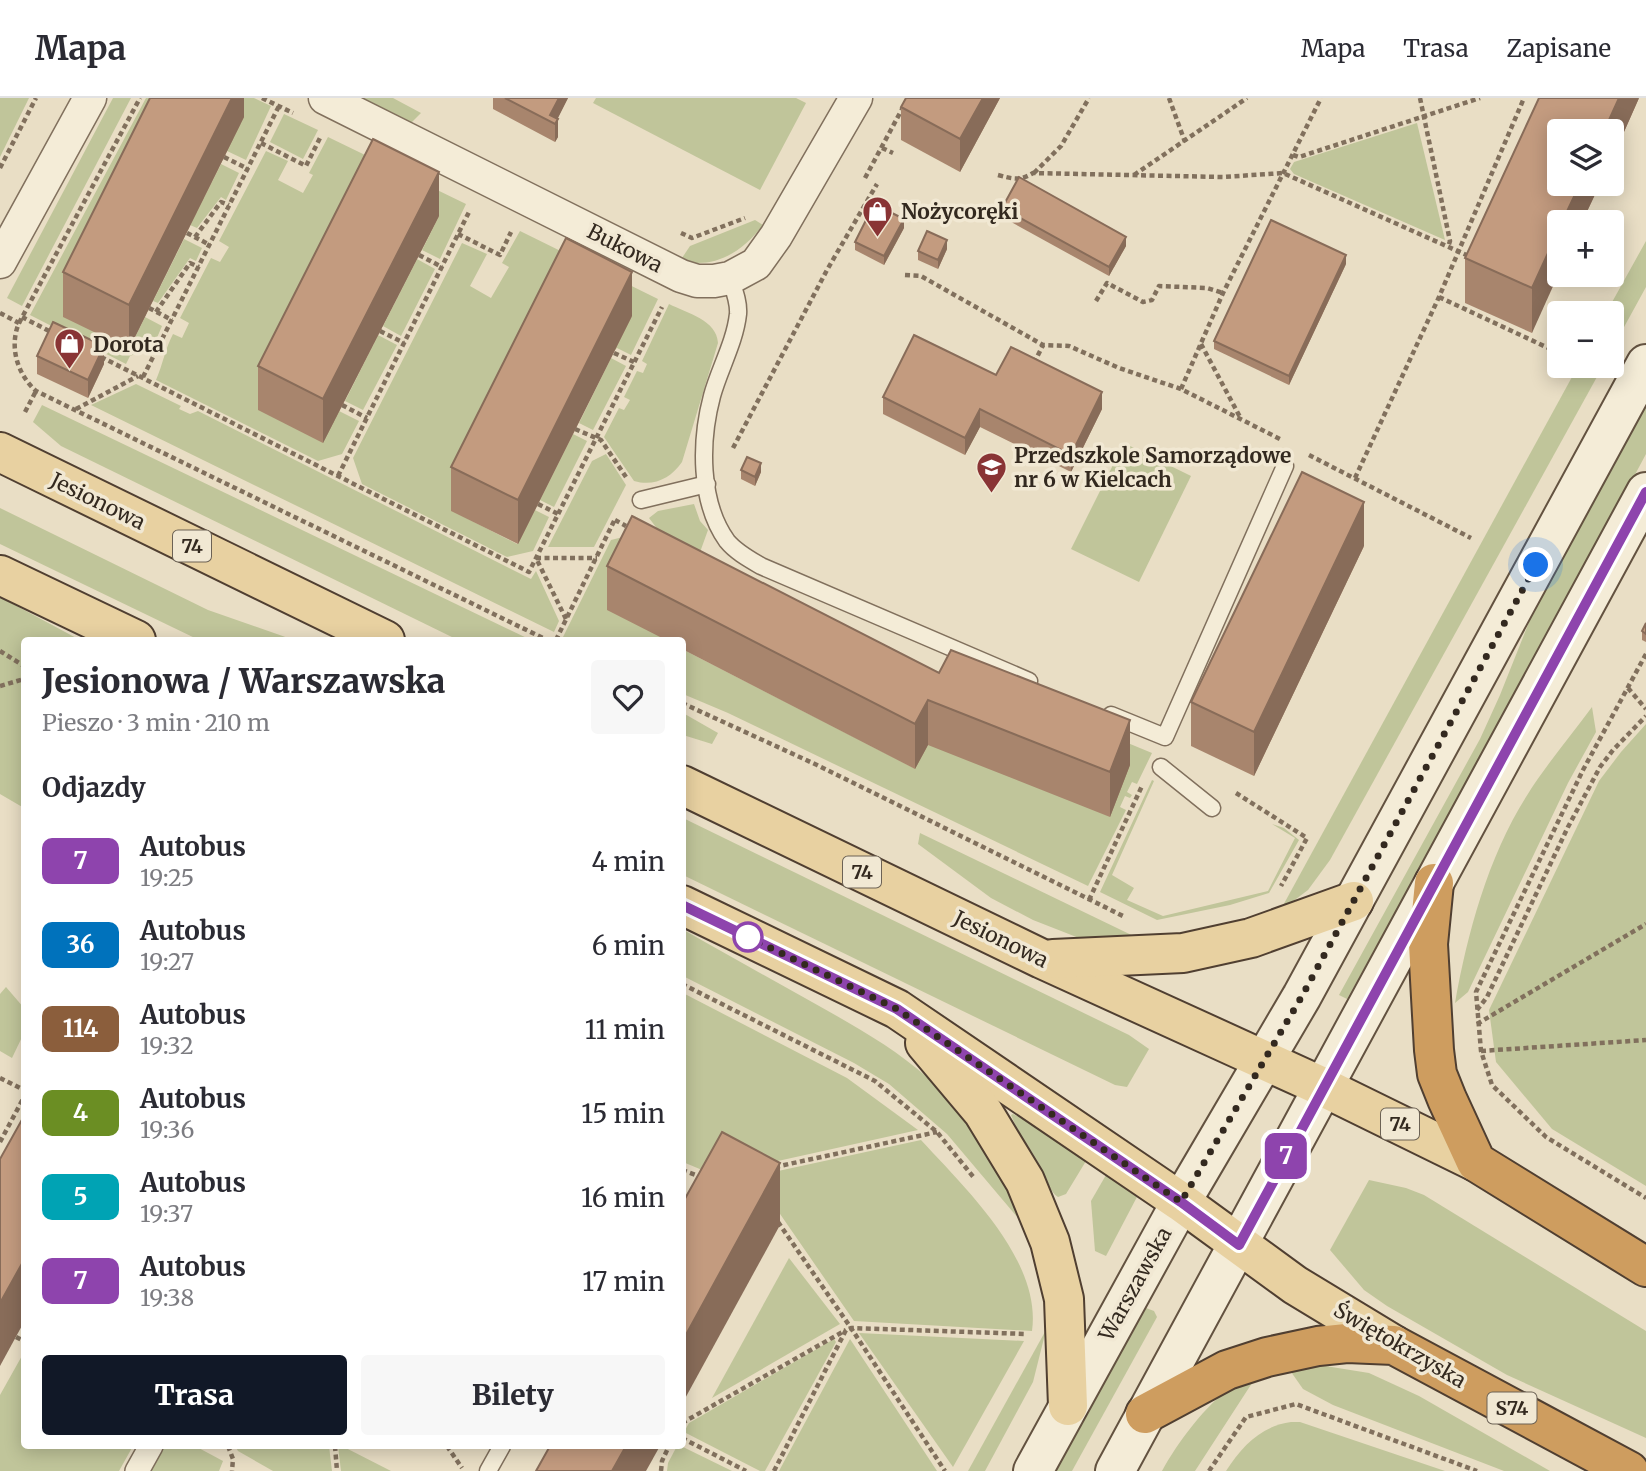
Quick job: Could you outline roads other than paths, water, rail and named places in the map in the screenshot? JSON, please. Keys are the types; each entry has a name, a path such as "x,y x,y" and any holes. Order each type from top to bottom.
{"highway":[{"path":"1434,883 1428,944 1436,1062 1447,1099 1476,1163 1646,1268"},
{"path":"1146,1414 1227,1370 1290,1350 1347,1343 1394,1345"},
{"name":"Świętokrzyska","path":"1394,1345 1629,1471"}],"main road":[{"name":"Warszawska","path":"1033,1471 1181,1202 1302,996 1646,364"},
{"name":"Jesionowa","path":"0,452 380,637"},
{"path":"1115,1471 1646,492"},
{"path":"0,575 130,637"},
{"name":"Jesionowa","path":"686,787 1042,959 1323,1087"},
{"path":"1042,959 1183,953 1251,938 1354,901"},
{"path":"686,907 897,1009 1181,1202"},
{"path":"897,1009 983,1112 1025,1181 1049,1242 1064,1299 1068,1406"},
{"name":"74","path":"1323,1087 1476,1163"},
{"name":"Świętokrzyska","path":"1181,1202 1295,1285 1394,1345"}],"street":[{"path":"0,262 90,98"},
{"name":"Bukowa","path":"325,113 697,281 730,278 756,264 767,250 856,98"},
{"path":"137,1471 149,1449"}],"lane":[{"path":"730,278 737,300 738,315 709,411 705,456 708,490 718,524 728,542 749,560 1044,688"},
{"path":"1092,708 1165,737 1285,466"},
{"path":"640,500 708,490"},
{"path":"1154,771 1212,808"},
{"path":"488,1471 500,1449"}],"place":[{"name":"Nożycoręki","path":"878,238"},
{"name":"Dorota","path":"70,371"},
{"name":"Przedszkole Samorządowe nr 6 w Kielcach","path":"991,494"}]}
